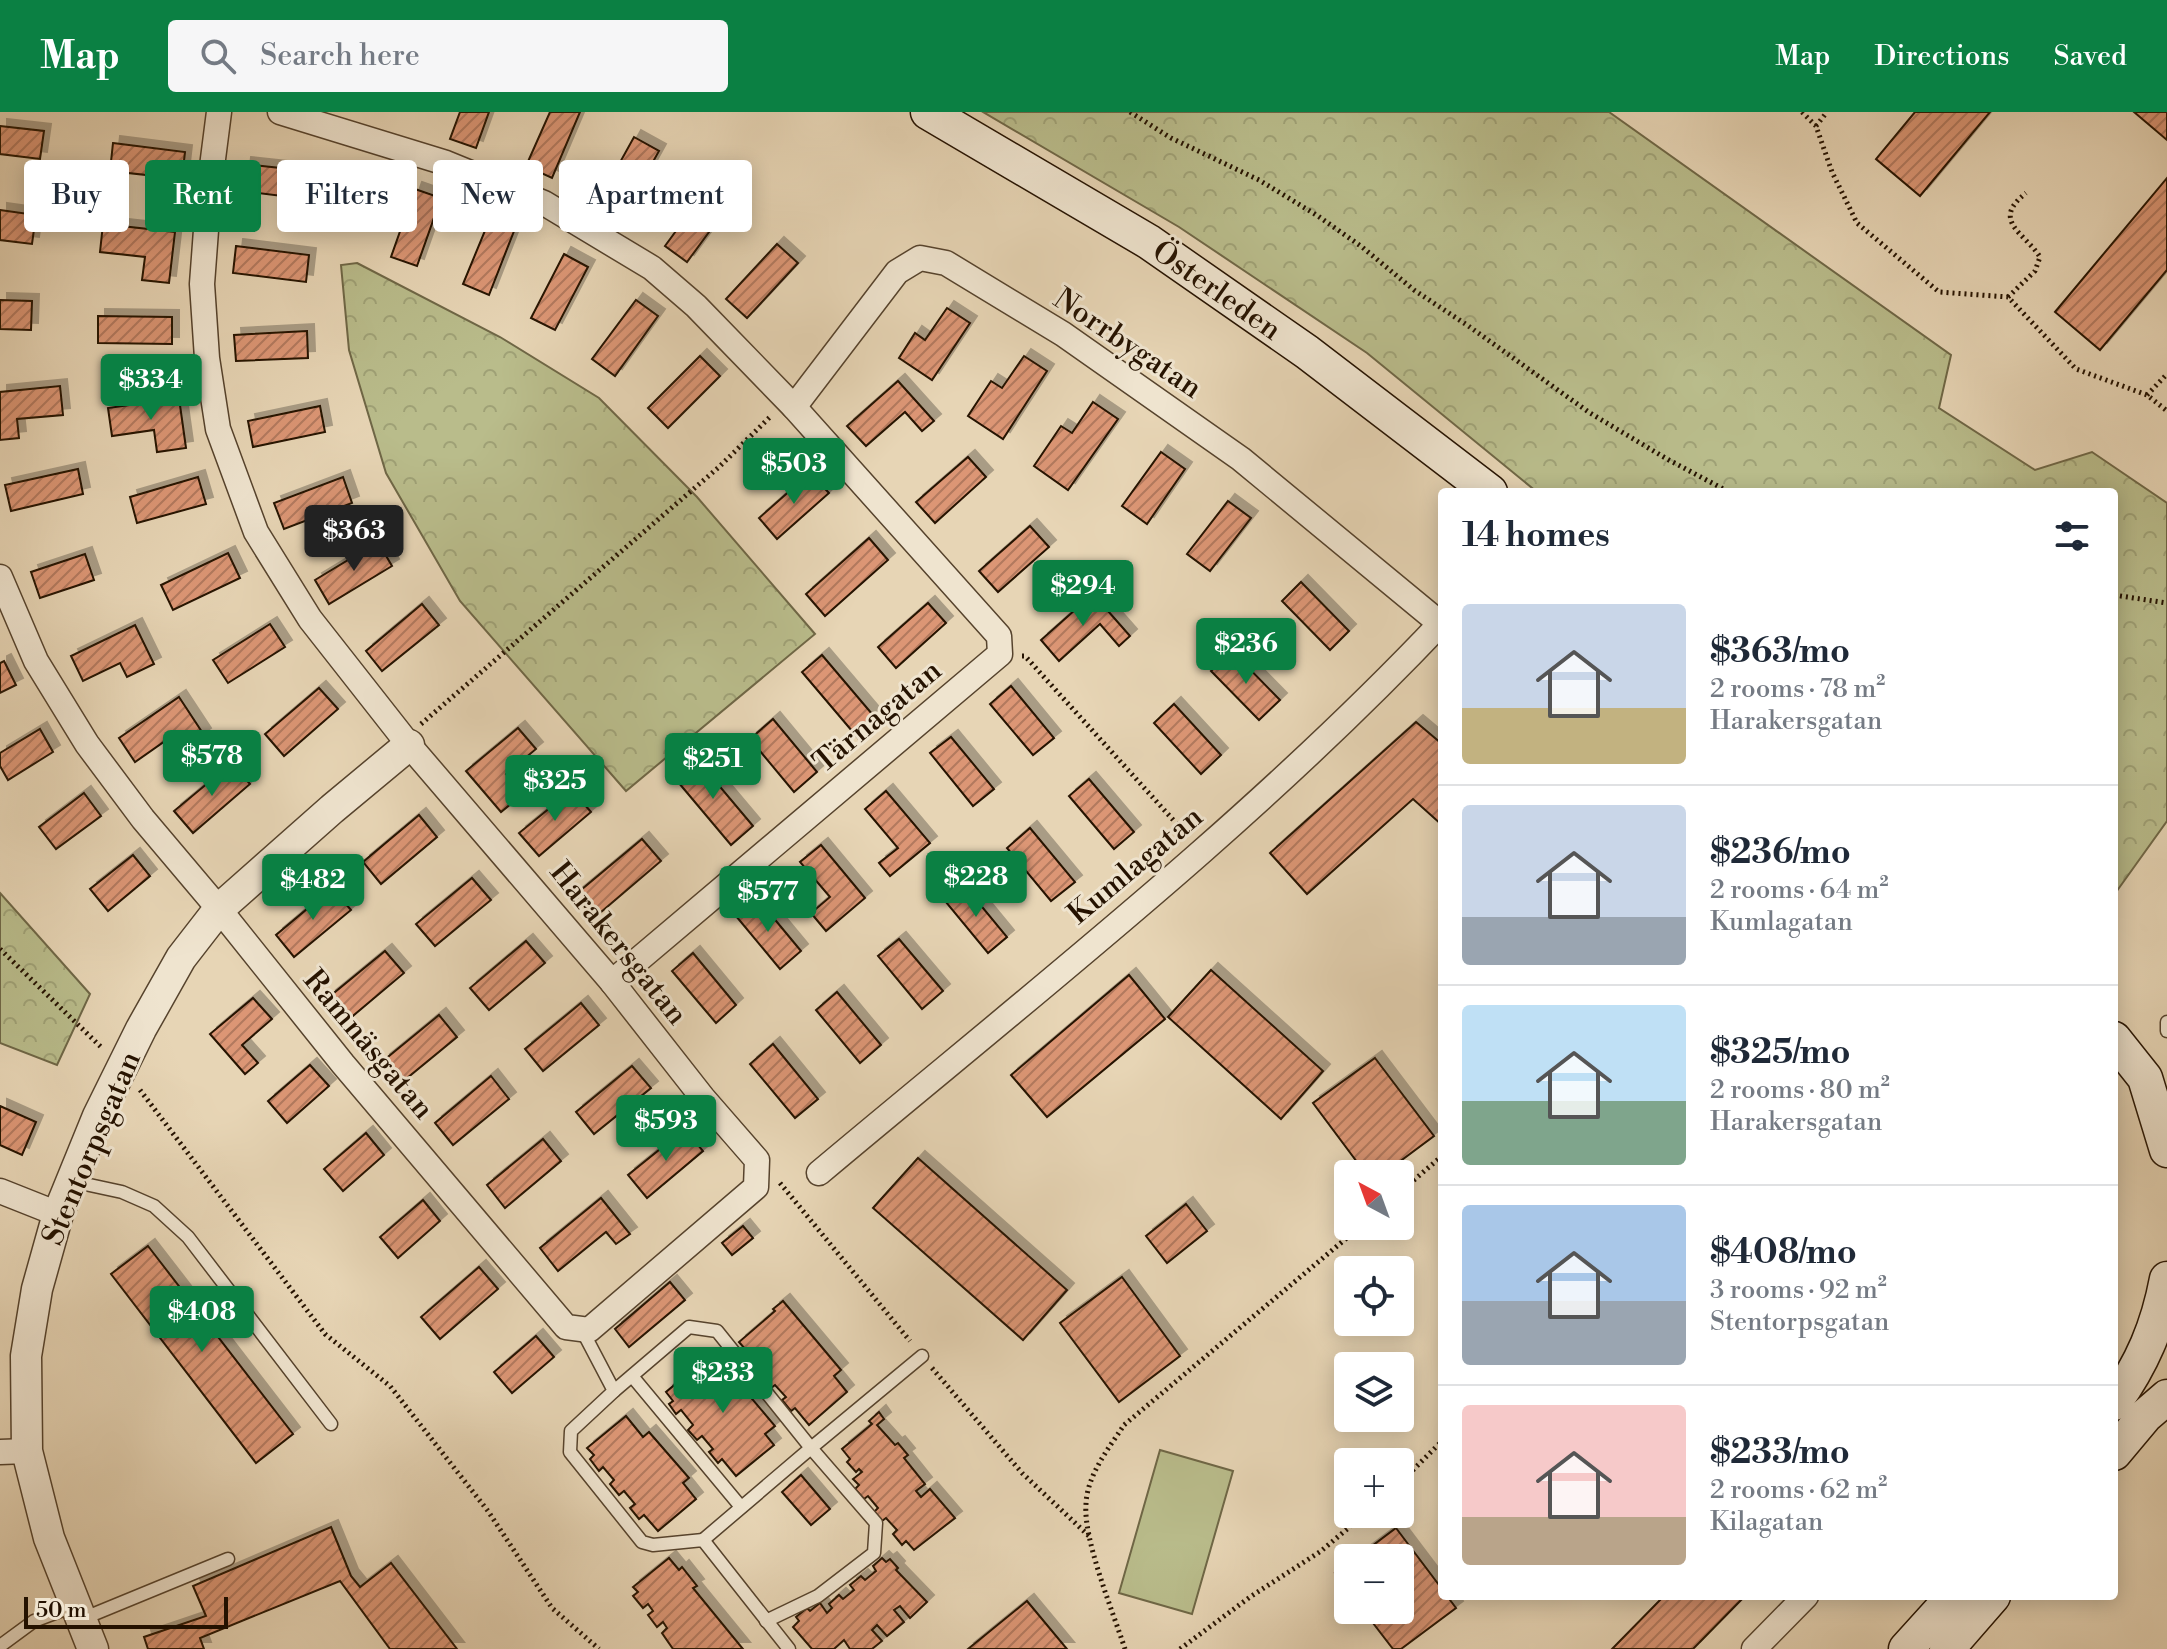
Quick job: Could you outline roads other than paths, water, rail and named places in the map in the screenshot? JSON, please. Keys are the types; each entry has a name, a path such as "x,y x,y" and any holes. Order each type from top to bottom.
{"main road":[{"name":"Österleden","path":"928,112 1149,242 1307,352 1485,488"},
{"path":"2118,1040 2167,1063"},
{"path":"2118,1043 2145,1078 2167,1150"},
{"path":"2118,1398 2136,1373 2151,1338 2167,1279"},
{"path":"2118,1448 2145,1416 2167,1397"},
{"path":"1906,1649 1950,1600"},
{"path":"1947,1649 1990,1600"}],"street":[{"name":"Harakersgatan","path":"219,112 202,284 207,358 218,429 256,532 310,619 409,745 612,982 757,1162 756,1187 589,1330 582,1329"},
{"path":"280,112 446,163 544,203 595,232 652,268 696,306 794,407"},
{"name":"Norrbygatan","path":"794,407 897,272 920,258 946,263 1063,334 1241,459 1438,621"},
{"name":"Tärnagatan","path":"612,982 1000,654 999,636 794,407"},
{"name":"Ramnäsgatan","path":"0,577 36,661 87,744 143,819 343,1064 566,1327 582,1329"},
{"name":"Kumlagatan","path":"819,1173 1202,852 1438,628"},
{"name":"Stentorpsgatan","path":"93,1649 13,1451 37,1289 58,1214 98,1116 181,958 219,909 409,745"},
{"path":"0,1191 58,1214"},
{"path":"1754,1649 1802,1600"}],"lane":[{"path":"2167,1022 2167,1031"},
{"path":"71,1181 122,1192 154,1206 188,1237 331,1424"},
{"path":"766,1621 818,1596 874,1553 876,1523 811,1448 717,1331 689,1327 571,1431 570,1452 642,1542 653,1545 703,1540 811,1448 922,1356"},
{"path":"582,1329 614,1391"},
{"path":"632,1376 741,1507"},
{"path":"703,1540 789,1649"},
{"path":"0,1646 34,1621 79,1612 228,1559"}]}
